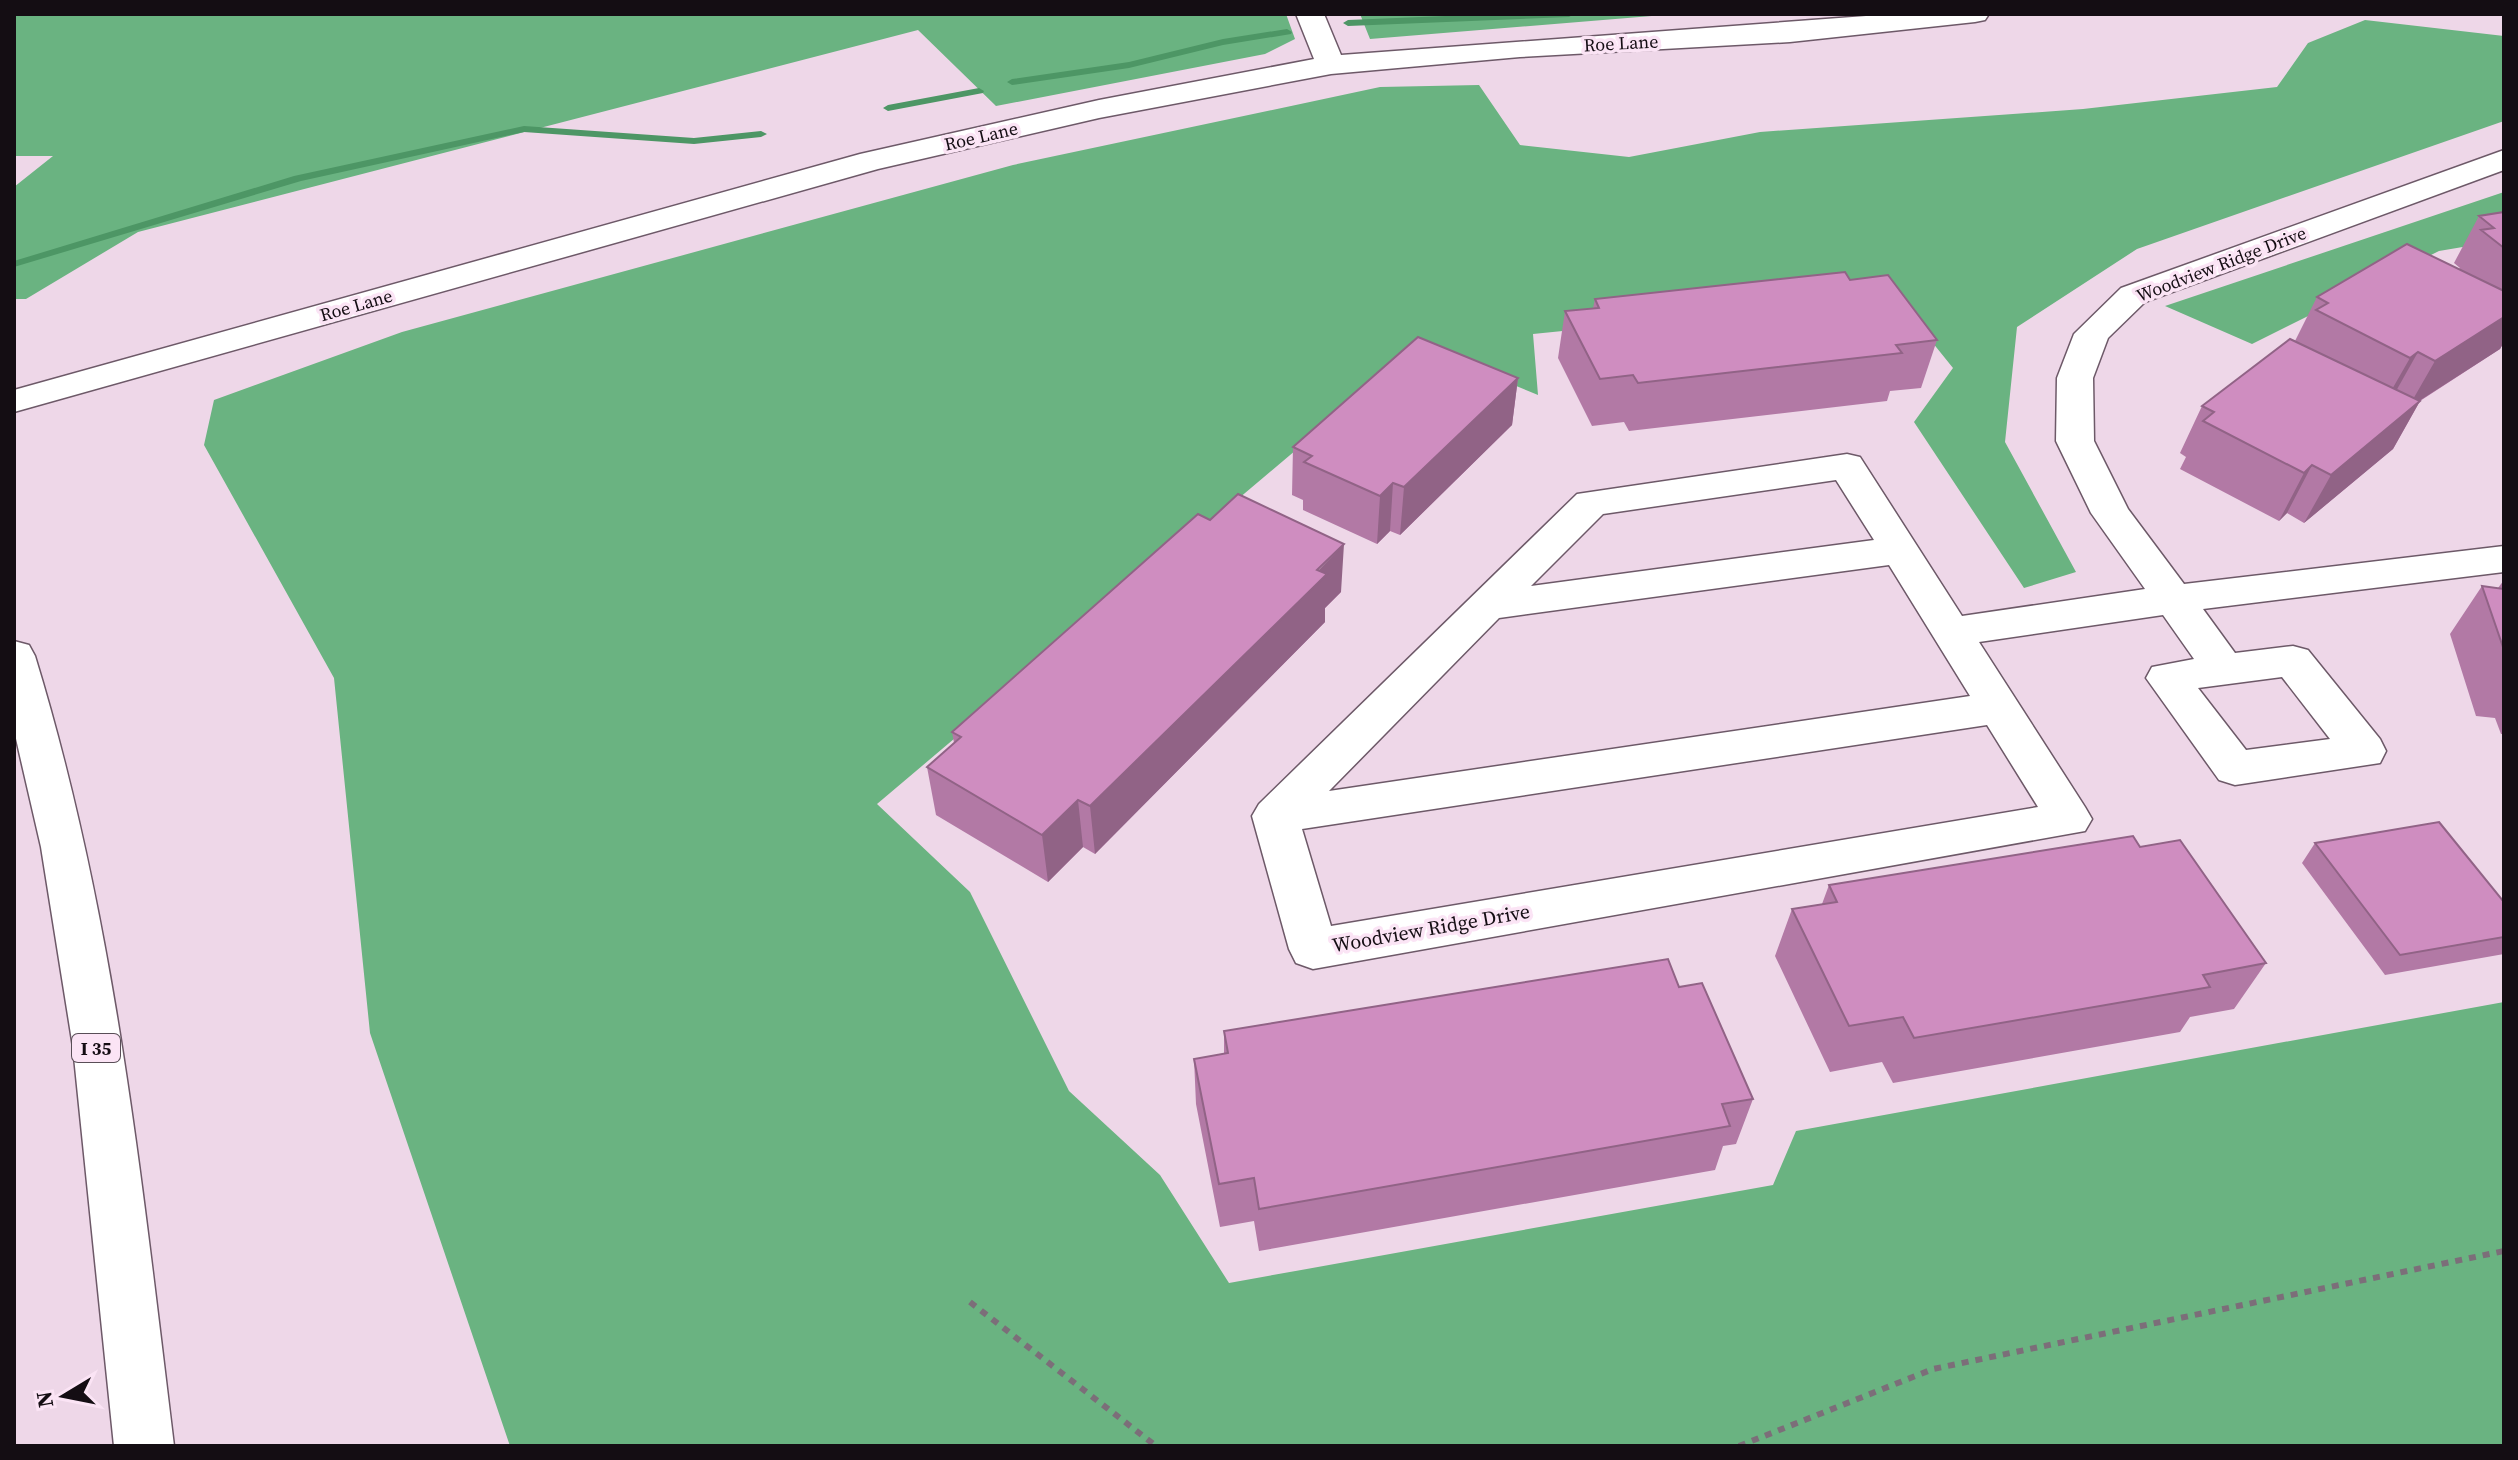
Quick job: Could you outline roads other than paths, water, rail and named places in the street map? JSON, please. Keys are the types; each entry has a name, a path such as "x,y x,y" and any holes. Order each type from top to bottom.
{"main road":[{"path":"1310,14 1331,65"},
{"name":"Roe Lane","path":"14,401 871,161 1099,109 1331,65 1520,48 1790,33 1975,14"},
{"name":"Woodview Ridge Drive","path":"2224,669 2111,513 2075,441 2075,378 2092,334 2133,295 2504,159"},
{"name":"Woodview Ridge Drive","path":"1847,466 1899,550 2069,819 1313,949 1275,816 1591,503 1847,466"},
{"path":"1487,606 1899,550"},
{"path":"1950,632 2173,599 2504,559"},
{"name":"I 35","path":"14,656 35,720 74,898 105,1104 144,1446"},
{"path":"1275,816 1998,708"}],"waterway":[{"path":"1348,23 1569,14"},
{"path":"1012,82 1129,65 1223,42 1287,32"},
{"path":"888,108 979,91"},
{"path":"16,264 298,178 524,129 694,141 761,134"}]}
